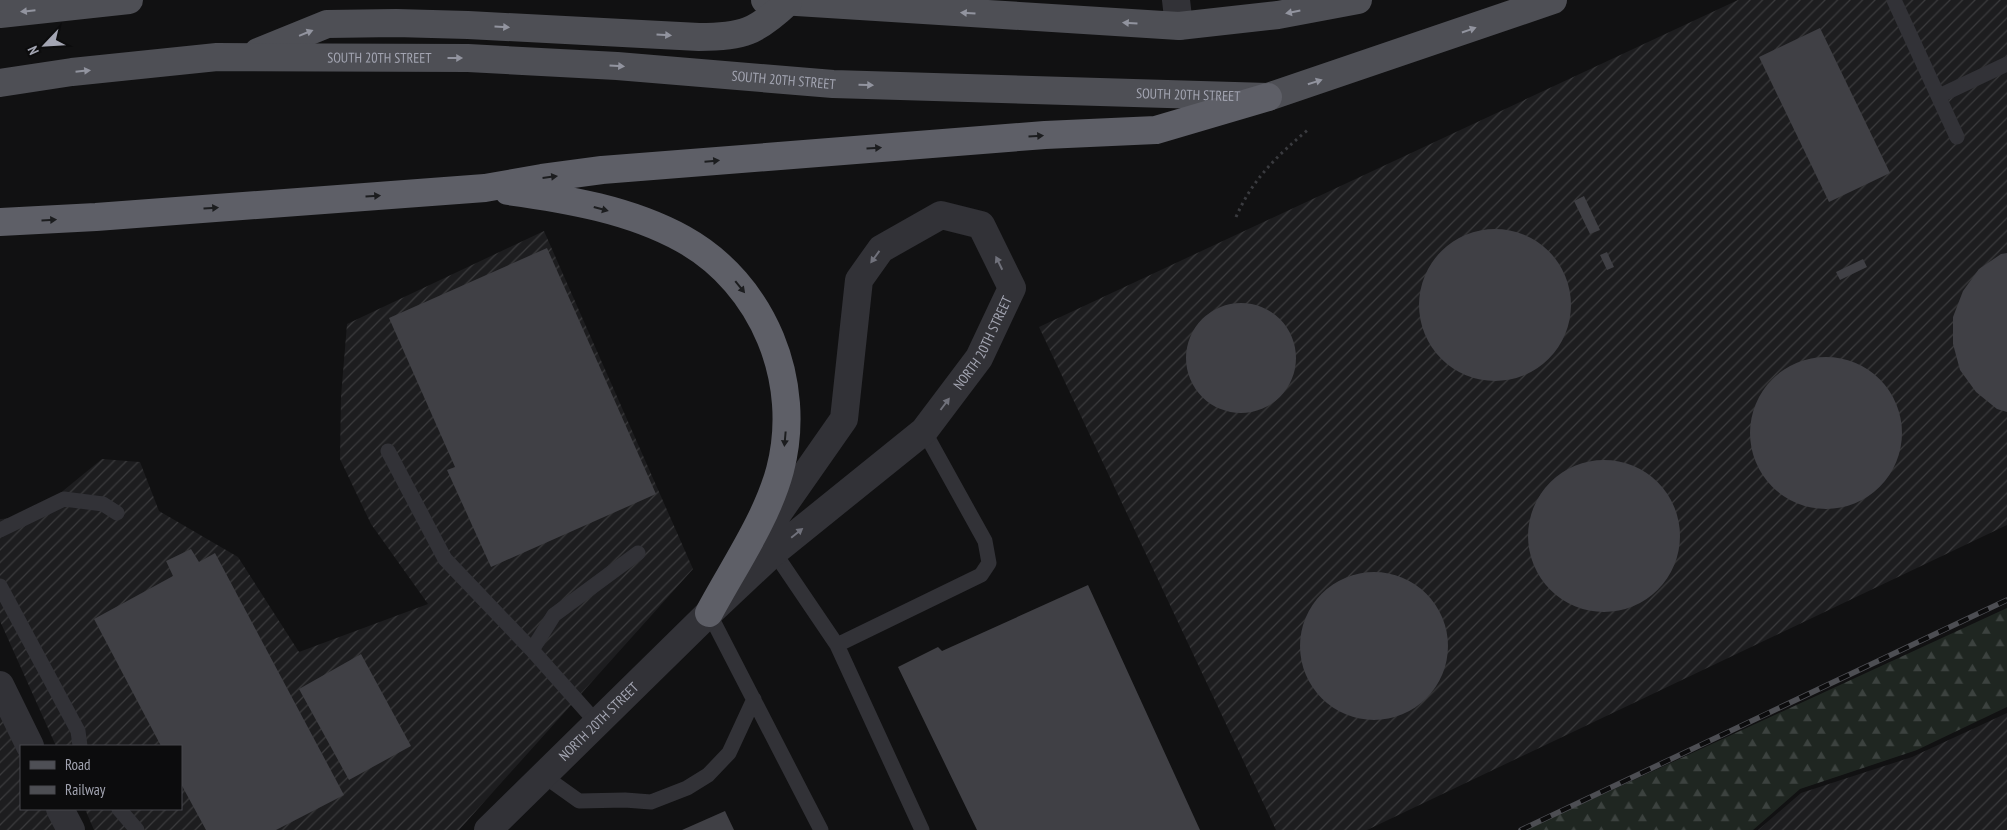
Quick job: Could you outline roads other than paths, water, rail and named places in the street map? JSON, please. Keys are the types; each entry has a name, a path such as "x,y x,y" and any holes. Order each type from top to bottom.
{"highway":[{"path":"0,222 96,217 485,188 612,169 1046,135 1156,130 1268,97"},
{"path":"485,188 584,204 636,218 684,239 710,257 732,278 753,303 768,330 778,358 784,388 787,415 785,445 779,472 767,503 709,613"}],"main road":[{"path":"0,14 128,0"},
{"path":"245,57 327,24 468,25 699,38 723,37 744,34 756,28 780,0 1278,15 1358,0"},
{"name":"SOUTH 20TH STREET","path":"0,83 72,72 217,57 468,58 617,66 834,84 1268,97 1553,0"}],"street":[{"name":"NORTH 20TH STREET","path":"488,830 709,613 774,552 924,431 979,358 1012,288 981,225 941,215 881,249 858,280 844,418 709,613"},
{"path":"0,685 30,745"},
{"path":"61,810 71,830"}],"lane":[{"path":"1894,0 1957,137"},
{"path":"1938,96 2007,64"},
{"path":"837,645 982,575 989,563 985,541 924,431"},
{"path":"388,451 445,559 532,650 597,723"},
{"path":"0,530 64,499 103,504 117,513"},
{"path":"774,552 837,645 922,830"},
{"path":"532,650 554,615 638,553"},
{"path":"0,586 78,731 80,745"},
{"path":"709,613 821,830"},
{"path":"544,776 579,801 625,800 651,802 687,788 708,775 729,753 754,699"},
{"path":"120,810 137,830"}],"railway":[{"path":"1521,830 2007,600"}]}
